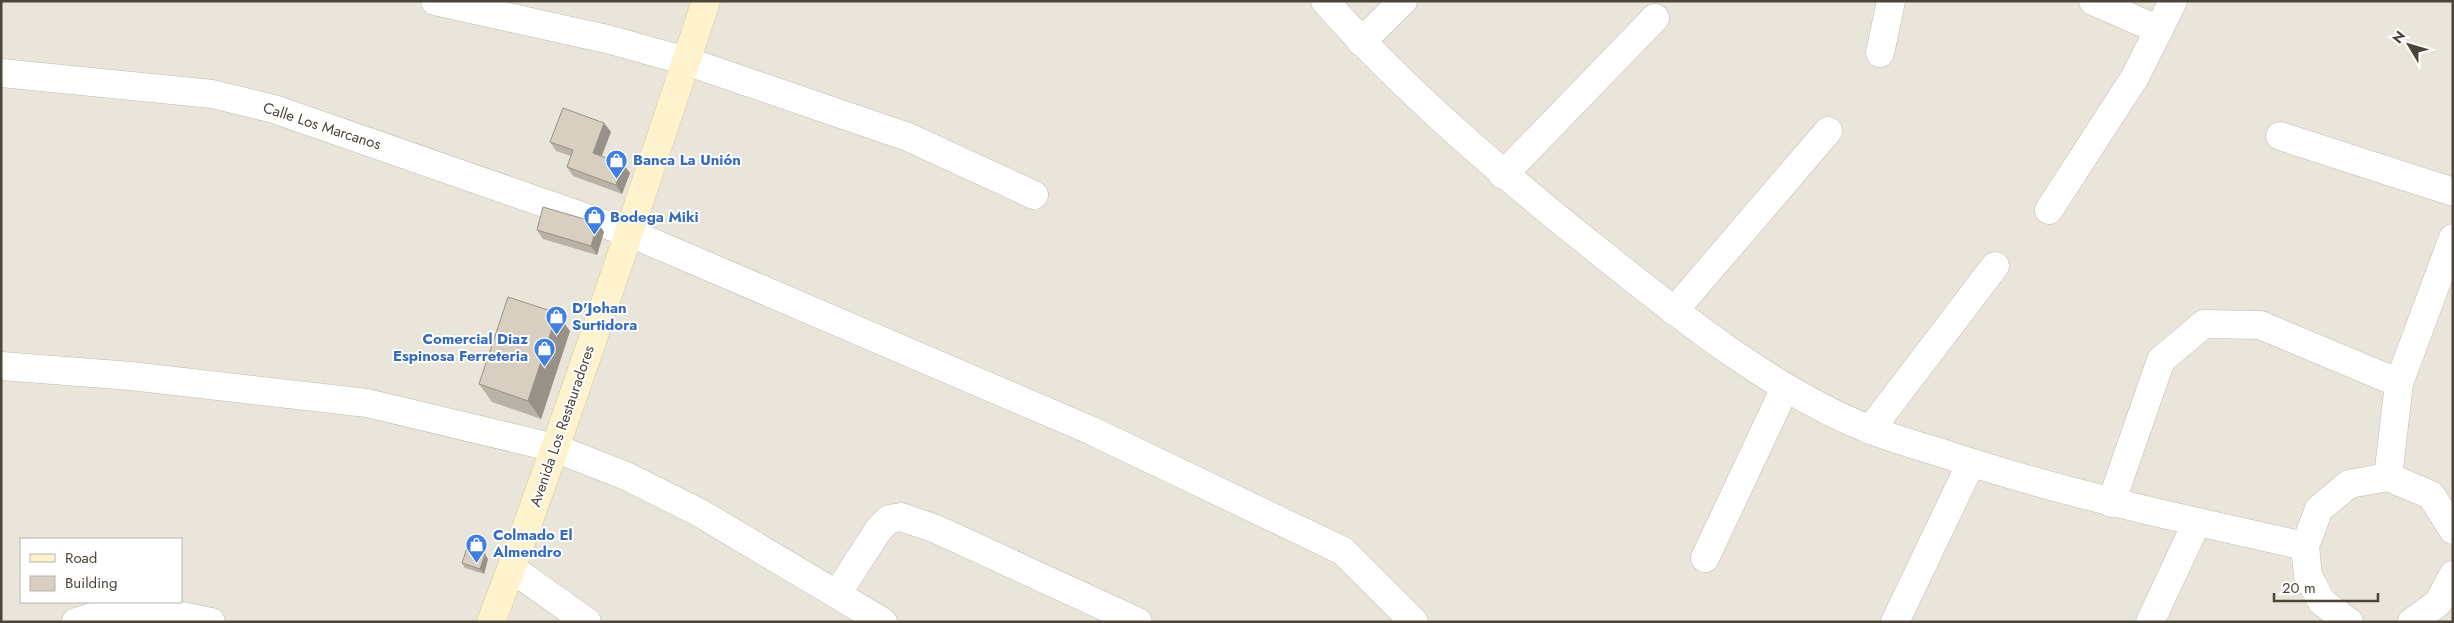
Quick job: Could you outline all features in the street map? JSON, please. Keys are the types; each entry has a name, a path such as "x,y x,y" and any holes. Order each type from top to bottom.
{"street":[{"path":"435,1 607,39 686,62 908,138 1034,195"},
{"name":"Avenida Los Restauradores","path":"491,622 555,448 630,233 706,1"},
{"path":"1325,1 1361,42 1503,175 1674,311 1785,388 1870,430 1971,463 2111,503 2305,546"},
{"path":"1361,42 1403,1"},
{"path":"1880,53 1891,1"},
{"path":"2093,1 2159,30"},
{"path":"2049,210 2135,77 2173,1"},
{"path":"1503,175 1655,18"},
{"name":"Calle Los Marcanos","path":"1,73 212,94 274,108 630,233 1090,430 1343,551 1414,622"},
{"path":"1674,311 1828,131"},
{"path":"2280,136 2453,192"},
{"path":"2388,477 2399,383 2453,238"},
{"path":"1870,430 1995,266"},
{"path":"2111,503 2161,360 2204,324 2260,325 2399,383"},
{"path":"1,366 131,376 367,403 555,448 626,476 700,513 883,622"},
{"path":"1704,558 1785,388"},
{"path":"1895,622 1971,463"},
{"path":"2349,622 2322,602 2308,576 2305,546 2319,509 2349,484 2388,477 2430,495 2453,530"},
{"path":"837,594 879,529 889,519 900,517 936,529 1138,622"},
{"path":"2150,622 2197,522"},
{"path":"512,568 587,622"},
{"path":"2412,622 2438,603 2453,575"},
{"path":"76,622 120,608 147,609 211,622"}],"shaded area":[{"path":"1,1 2453,1 2453,622 1,622"}],"building":[{"path":"563,108 604,123 593,153 623,164 616,185 567,167 573,150 550,142"},
{"path":"543,207 598,223 591,246 537,230"},
{"path":"508,297 557,313 528,401 479,384"},
{"path":"467,548 485,554 480,569 462,563"}],"place":[{"name":"Banca La Unión","path":"617,179"},
{"name":"Bodega Miki","path":"594,236"},
{"name":"D'Johan Surtidora","path":"556,336"},
{"name":"Comercial Diaz Espinosa Ferreteria","path":"544,367"},
{"name":"Colmado El Almendro","path":"477,563"}]}
